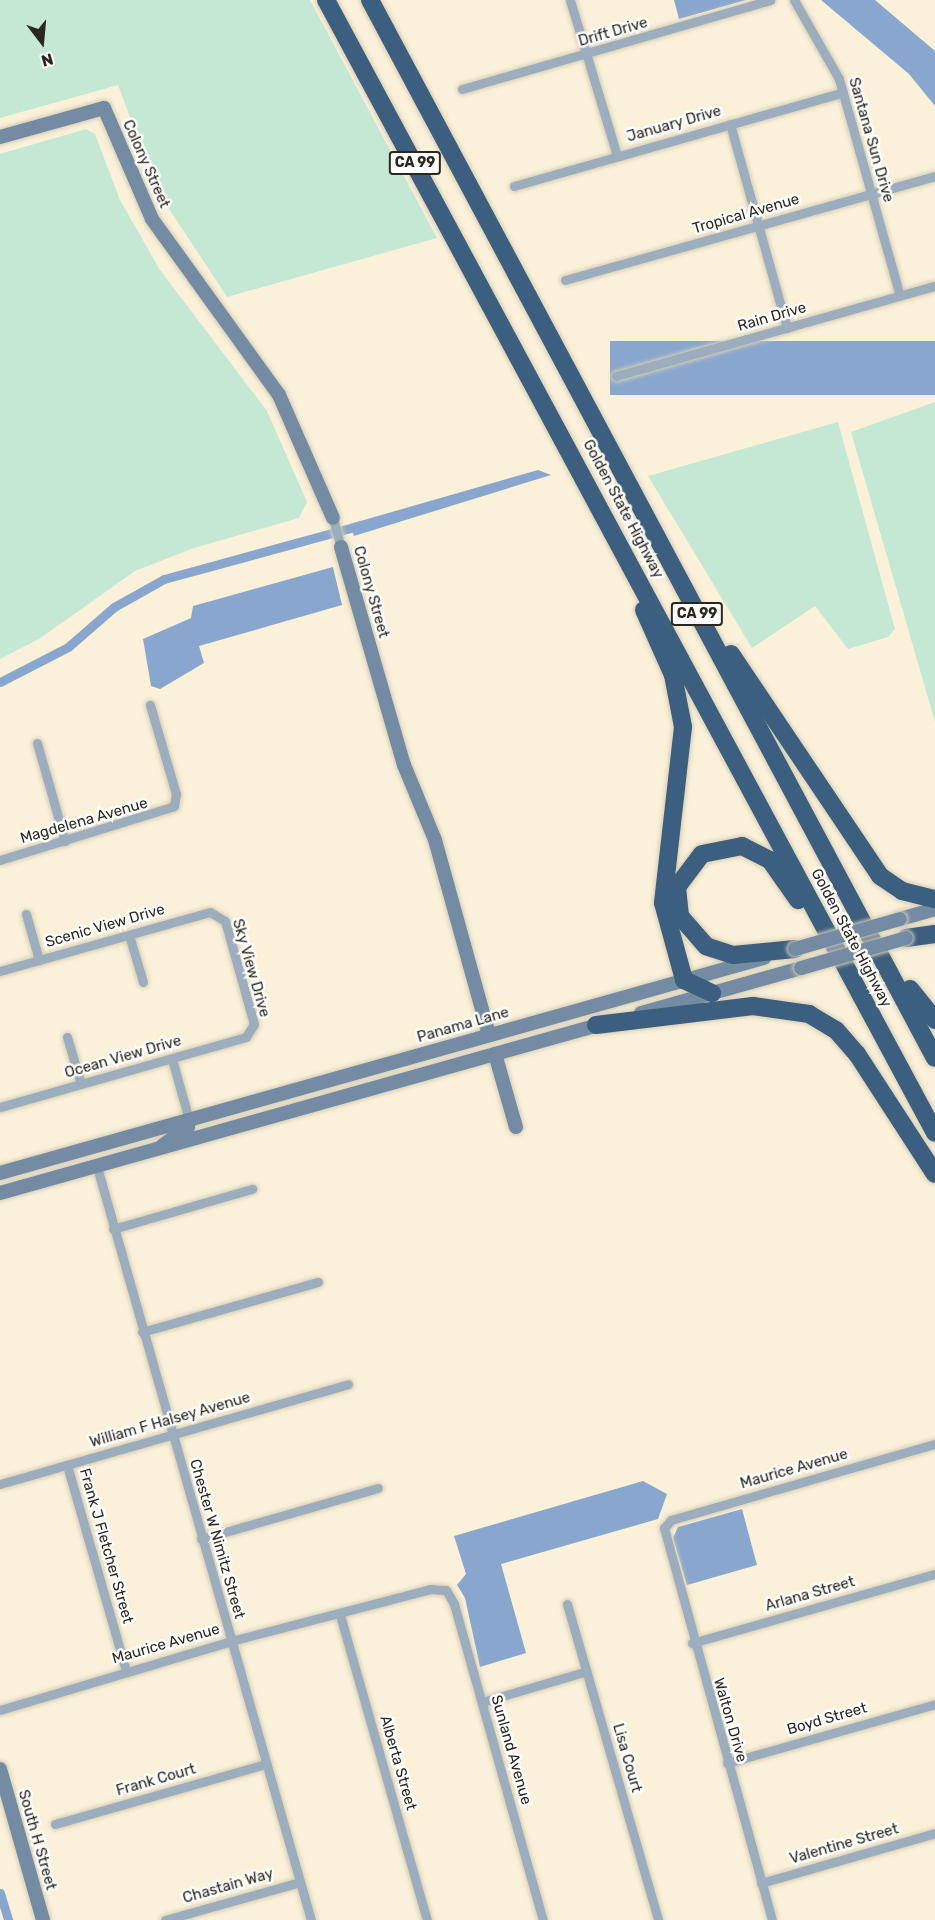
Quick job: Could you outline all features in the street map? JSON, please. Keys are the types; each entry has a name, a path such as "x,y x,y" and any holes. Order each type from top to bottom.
{"highway":[{"name":"Golden State Highway","path":"326,0 590,484 935,1133"},
{"name":"Golden State Highway","path":"370,0 935,1058"},
{"path":"621,471 759,699 873,866 902,891 935,899"},
{"path":"590,484 673,675 681,708 682,746 662,887 684,980 712,993"},
{"path":"819,844 917,1001 935,1020"},
{"path":"795,949 733,955 706,946 680,916 677,887 687,868 702,854 731,845 771,860 888,1045"},
{"path":"906,938 935,934"},
{"path":"596,1025 753,1006 809,1014 836,1030 857,1054 935,1174"}],"main road":[{"name":"Colony Street","path":"0,137 104,108 152,219 279,395 333,518"},
{"name":"Colony Street","path":"341,546 401,756 437,849 489,1035"},
{"name":"Panama Lane","path":"0,1173 935,909"},
{"path":"0,1193 935,929"},
{"name":"Colony Street","path":"495,1054 516,1127"},
{"path":"342,1098 347,1085 390,1072 411,1057"},
{"path":"161,1148 188,1127 189,1120"},
{"path":"96,1167 100,1156 127,1137"},
{"name":"South H Street","path":"0,1769 43,1920"}],"street":[{"path":"570,0 617,156"},
{"name":"Drift Drive","path":"462,89 587,55 770,0"},
{"name":"Santana Sun Drive","path":"794,0 828,52 843,92 900,296"},
{"name":"January Drive","path":"514,186 843,92"},
{"path":"730,124 788,328"},
{"name":"Tropical Avenue","path":"565,280 935,176"},
{"name":"Rain Drive","path":"616,376 935,286"},
{"name":"Colony Street","path":"333,518 341,546"},
{"name":"Magdelena Avenue","path":"0,860 65,842 174,806 176,794 150,705"},
{"path":"37,742 65,842"},
{"name":"Scenic View Drive","path":"0,971 218,913"},
{"name":"Sky View Drive","path":"218,913 252,1031"},
{"path":"26,914 39,960"},
{"path":"129,935 142,982"},
{"name":"Ocean View Drive","path":"0,1107 172,1059 252,1031"},
{"name":"Colony Street","path":"489,1035 495,1054"},
{"path":"68,1037 81,1084"},
{"path":"172,1059 189,1120"},
{"name":"Chester W Nimitz Street","path":"96,1167 310,1920"},
{"path":"113,1229 252,1189"},
{"path":"142,1332 318,1282"},
{"name":"William F Halsey Avenue","path":"0,1484 348,1384"},
{"name":"Maurice Avenue","path":"664,1528 671,1520 935,1444"},
{"name":"Frank J Fletcher Street","path":"67,1465 126,1671"},
{"path":"201,1539 378,1488"},
{"name":"Walton Drive","path":"664,1528 692,1643 772,1920"},
{"name":"Arlana Street","path":"692,1643 935,1574"},
{"name":"Maurice Avenue","path":"0,1710 231,1641 340,1615 430,1589 446,1590"},
{"name":"Sunland Avenue","path":"446,1590 482,1702 543,1920"},
{"name":"Lisa Court","path":"567,1604 658,1920"},
{"name":"Alberta Street","path":"340,1615 427,1920"},
{"path":"482,1702 586,1671"},
{"name":"Boyd Street","path":"727,1763 935,1704"},
{"name":"Frank Court","path":"55,1824 266,1764"},
{"name":"Valentine Street","path":"761,1883 935,1833"},
{"name":"Chastain Way","path":"165,1920 300,1882"}],"green space":[{"path":"0,0 310,0 437,238 227,297 158,192 118,85 0,118"},
{"path":"86,129 95,134 120,200 160,270 267,411 307,502 299,518 194,548 135,571 39,639 0,659 0,154"},
{"path":"935,402 935,722 851,432"},
{"path":"838,422 895,629 888,637 848,649 815,606 752,648 648,476"}],"water":[{"path":"674,0 746,0 679,19"},
{"path":"821,0 875,0 935,51 935,106 909,74"},
{"path":"610,341 935,341 935,395 610,395"},
{"path":"538,470 551,475 354,536 350,524"},
{"path":"333,567 342,605 199,646 204,663 160,689 151,686 143,639 191,618 193,606"},
{"path":"643,1481 667,1494 658,1519 501,1564 526,1653 480,1667 465,1598 457,1585 466,1574 454,1536"},
{"path":"742,1509 757,1565 687,1585 673,1538 678,1527"}],"waterway":[{"path":"0,682 68,647 114,607 164,579 361,525"},
{"path":"0,1893 8,1920"}]}
